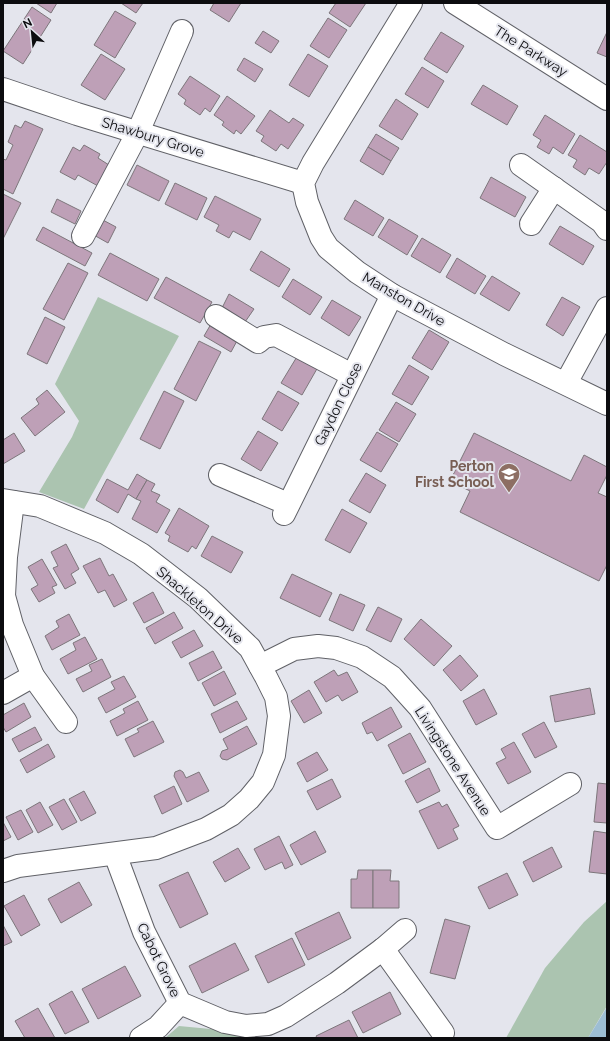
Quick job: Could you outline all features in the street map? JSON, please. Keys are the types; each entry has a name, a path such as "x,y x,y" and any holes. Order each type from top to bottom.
{"street":[{"path":"303,183 313,163 411,3"},
{"name":"The Parkway","path":"455,3 607,99"},
{"path":"82,236 138,132 182,31"},
{"name":"Shawbury Grove","path":"3,89 77,114 303,183"},
{"path":"521,164 602,222 607,229"},
{"name":"Manston Drive","path":"303,183 307,202 321,237 328,248 357,272 392,295 504,354 607,404"},
{"path":"531,224 554,188"},
{"name":"Gaydon Close","path":"220,475 286,509 392,295"},
{"path":"566,383 607,308"},
{"path":"216,316 258,342 264,337 276,335 352,375"},
{"path":"8,501 4,596 12,625 33,676 66,722"},
{"name":"Shackleton Drive","path":"3,871 18,866 156,848 206,829 231,815 249,799 263,782 274,755 279,716 276,697 250,648 203,604 141,554 105,533 68,516 40,506 8,501"},
{"name":"Livingstone Avenue","path":"260,666 294,649 318,646 336,648 362,657 392,677 420,708 496,828 570,784"},
{"path":"3,693 33,676"},
{"name":"Cabot Grove","path":"115,854 144,932 180,1003 225,1022 246,1026 268,1024 286,1016 337,983 405,930"},
{"path":"382,949 443,1033"},
{"path":"141,1038 158,1027 180,1003"}],"green space":[{"path":"98,297 179,336 84,509 39,492 72,437 79,421 55,384"},
{"path":"607,901 607,1006 588,1038 506,1038 545,968 584,922"},
{"path":"179,1026 253,1033 252,1038 165,1038"}],"water":[{"path":"607,1007 607,1038 588,1038"}],"building":[{"path":"36,3 57,3 51,13"},
{"path":"121,3 143,3 136,13"},
{"path":"214,3 241,3 229,22 210,10"},
{"path":"336,3 366,3 350,27 329,13"},
{"path":"32,7 51,20 23,64 3,51"},
{"path":"115,11 136,23 115,58 94,45"},
{"path":"328,18 347,30 329,58 310,46"},
{"path":"263,31 279,41 271,53 255,43"},
{"path":"441,32 464,46 447,73 424,59"},
{"path":"607,32 607,57 597,53"},
{"path":"101,54 125,69 105,100 81,85"},
{"path":"308,54 328,66 309,97 289,85"},
{"path":"244,58 263,69 255,82 237,70"},
{"path":"422,67 444,81 428,108 405,94"},
{"path":"190,76 220,96 210,112 205,108 200,115 184,104 186,100 178,94"},
{"path":"483,85 518,106 507,125 471,104"},
{"path":"227,96 255,116 241,134 236,130 234,134 222,125 224,122 214,115"},
{"path":"396,99 418,114 402,140 379,126"},
{"path":"270,110 289,123 293,118 304,125 288,149 281,144 276,151 261,141 264,136 256,131"},
{"path":"545,115 575,134 563,154 553,147 549,154 537,147 541,140 533,135"},
{"path":"25,121 43,129 13,194 3,189 3,159 6,160 13,145 8,142 15,125 21,128"},
{"path":"376,134 399,148 391,161 368,147"},
{"path":"580,135 607,152 607,162 599,174 589,168 585,175 573,167 577,160 568,155"},
{"path":"84,145 100,154 98,158 109,165 98,186 78,175 75,180 60,172 73,147 80,151"},
{"path":"368,147 391,161 383,175 360,161"},
{"path":"137,165 169,181 159,201 127,185"},
{"path":"491,177 526,197 515,217 480,198"},
{"path":"175,183 207,198 197,220 165,204"},
{"path":"3,194 21,203 3,239"},
{"path":"215,196 261,219 250,240 233,231 229,238 216,231 219,225 204,217"},
{"path":"57,199 81,211 75,224 51,212"},
{"path":"355,200 384,218 373,236 344,219"},
{"path":"101,219 116,227 108,243 92,234"},
{"path":"389,219 418,236 407,255 378,237"},
{"path":"560,226 594,246 583,265 549,244"},
{"path":"43,227 92,253 85,266 36,240"},
{"path":"422,238 451,255 440,273 411,256"},
{"path":"261,251 290,269 279,287 250,270"},
{"path":"110,253 159,279 147,301 98,275"},
{"path":"457,258 486,276 475,294 446,277"},
{"path":"68,263 88,273 64,320 43,309"},
{"path":"492,276 520,293 509,311 480,294"},
{"path":"166,277 212,302 200,323 154,298"},
{"path":"293,279 322,297 310,315 282,297"},
{"path":"229,294 254,309 245,322 222,308"},
{"path":"562,297 580,307 563,336 546,325"},
{"path":"332,300 361,317 349,336 321,318"},
{"path":"45,317 65,327 47,364 27,354"},
{"path":"211,324 238,339 231,352 204,336"},
{"path":"429,330 449,342 432,370 412,358"},
{"path":"199,341 221,352 196,401 174,389"},
{"path":"298,355 318,367 302,395 281,383"},
{"path":"409,365 429,377 412,405 392,394"},
{"path":"47,390 65,412 35,436 21,418 39,404 36,399"},
{"path":"164,391 184,401 160,449 140,439"},
{"path":"278,391 299,403 282,431 262,419"},
{"path":"396,402 416,414 399,442 379,430"},
{"path":"258,431 278,443 261,471 241,459"},
{"path":"377,432 398,444 381,472 360,460"},
{"path":"14,433 25,451 3,464 3,440"},
{"path":"474,433 571,481 584,455 607,467 607,475 598,493 607,497 607,565 599,581 460,512 470,491 450,481"},
{"path":"366,473 386,485 370,513 349,501"},
{"path":"137,474 147,480 136,499 128,494 118,513 96,500 107,479 128,490"},
{"path":"147,480 155,484 151,491 160,495 156,502 170,510 157,533 132,519 141,501 136,499"},
{"path":"179,508 209,526 196,549 192,546 188,552 168,541 170,536 165,533"},
{"path":"342,509 367,523 350,553 325,540"},
{"path":"212,536 243,552 231,573 201,556"},
{"path":"66,544 79,569 71,574 76,583 65,589 53,568 58,566 51,552"},
{"path":"100,558 109,576 113,574 127,600 114,607 105,590 98,593 83,566"},
{"path":"42,559 57,585 52,587 55,593 39,602 31,589 38,585 28,567"},
{"path":"292,574 332,593 320,617 280,598"},
{"path":"153,592 164,613 144,623 133,603"},
{"path":"340,594 365,605 353,631 329,620"},
{"path":"378,607 402,619 391,642 366,630"},
{"path":"174,612 183,628 155,644 146,628"},
{"path":"69,614 80,635 52,650 45,636 59,627 56,621"},
{"path":"421,619 452,646 434,666 404,639"},
{"path":"194,630 203,646 181,658 172,642"},
{"path":"85,637 97,659 68,674 60,659 76,650 73,643"},
{"path":"213,651 222,668 198,681 189,663"},
{"path":"460,655 478,676 461,691 443,670"},
{"path":"102,659 111,677 83,692 76,679 92,671 89,665"},
{"path":"334,670 338,676 347,672 358,692 342,701 338,695 326,702 314,682"},
{"path":"224,671 236,694 214,706 202,683"},
{"path":"124,676 136,697 106,713 98,698 115,689 111,682"},
{"path":"590,688 595,714 555,722 550,696"},
{"path":"484,689 497,714 476,725 463,701"},
{"path":"309,690 322,713 304,723 291,701"},
{"path":"138,701 148,720 117,736 110,721 125,713 123,709"},
{"path":"237,701 247,719 220,733 211,714"},
{"path":"24,703 31,717 6,732 3,727 3,715"},
{"path":"391,707 402,727 377,741 372,732 367,734 362,723"},
{"path":"153,721 164,742 134,757 125,739 139,732 137,729"},
{"path":"544,722 557,747 535,758 522,734"},
{"path":"247,726 257,744 227,760 222,759 220,756 222,751 228,749 223,739"},
{"path":"35,727 42,740 19,752 12,739"},
{"path":"410,733 426,762 403,774 388,745"},
{"path":"514,742 531,772 508,784 496,763 506,758 501,749"},
{"path":"48,744 55,757 27,773 20,760"},
{"path":"317,752 328,770 307,782 297,763"},
{"path":"429,768 440,791 417,803 405,781"},
{"path":"180,770 186,778 199,772 209,791 187,802 174,776 175,772"},
{"path":"332,779 341,797 317,810 307,791"},
{"path":"598,783 607,784 607,823 594,822"},
{"path":"174,786 182,804 162,814 154,796"},
{"path":"84,791 96,813 81,821 69,799"},
{"path":"64,799 77,822 62,830 49,807"},
{"path":"40,802 53,825 38,833 26,810"},
{"path":"439,802 442,807 447,804 459,826 453,829 458,839 438,849 419,811"},
{"path":"21,810 33,832 18,840 6,817"},
{"path":"3,822 11,837 3,841"},
{"path":"315,831 326,852 301,865 290,845"},
{"path":"594,831 607,833 607,874 589,872"},
{"path":"279,836 293,865 285,869 282,862 265,870 254,849"},
{"path":"552,847 562,867 533,882 523,862"},
{"path":"238,848 250,868 225,882 213,862"},
{"path":"358,870 373,870 373,908 351,908 351,879 357,879"},
{"path":"373,870 391,870 390,881 399,881 399,908 373,908"},
{"path":"188,872 208,914 180,928 159,885"},
{"path":"507,873 518,895 489,909 478,887"},
{"path":"79,882 92,905 61,923 48,899"},
{"path":"24,895 40,925 21,936 4,906"},
{"path":"339,912 351,938 308,960 295,933"},
{"path":"445,919 470,926 455,979 430,973"},
{"path":"3,925 12,942 3,946"},
{"path":"292,938 305,965 268,983 255,956"},
{"path":"235,943 249,970 202,993 189,966"},
{"path":"125,966 141,996 98,1019 82,989"},
{"path":"72,991 89,1022 65,1034 49,1004"},
{"path":"390,992 401,1014 363,1033 352,1012"},
{"path":"38,1008 55,1038 25,1038 15,1021"},
{"path":"349,1020 358,1038 317,1038 316,1036"}],"place":[{"name":"Perton First School","path":"509,494"}]}
